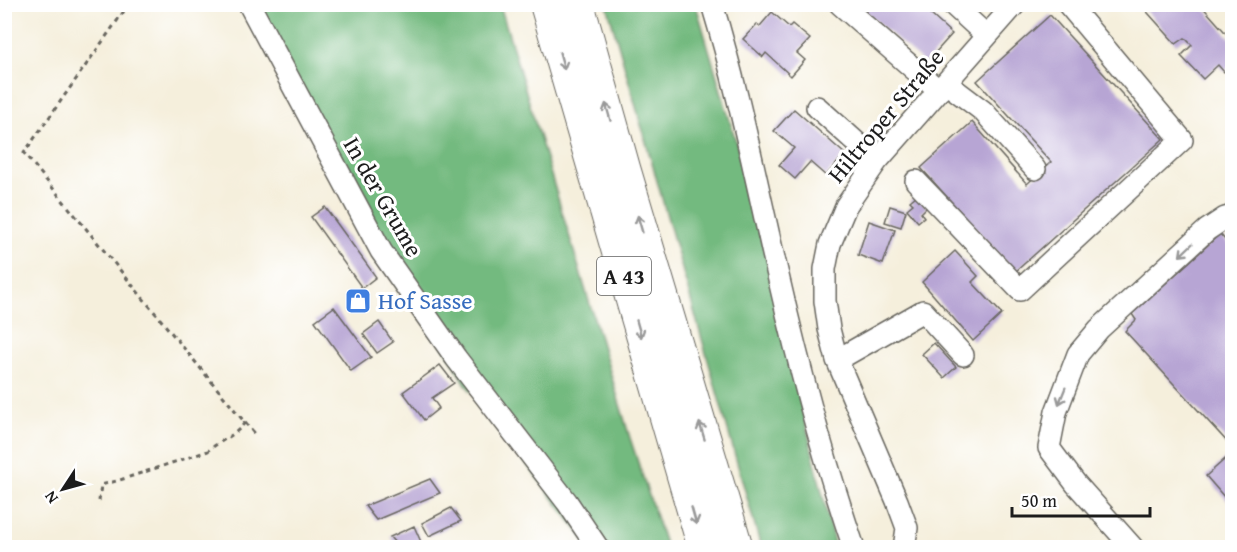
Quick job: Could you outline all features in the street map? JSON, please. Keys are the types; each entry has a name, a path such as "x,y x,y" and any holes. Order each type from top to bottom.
{"highway":[{"name":"A 43","path":"546,4 704,548"},
{"name":"A 43","path":"578,4 630,190 737,548"}],"street":[{"name":"In der Grume","path":"249,4 381,251 456,358 567,502 598,548"},
{"path":"712,4 750,147 780,286 834,490 854,548"},
{"path":"840,4 943,87 983,111 1035,169"},
{"path":"952,4 987,36"},
{"name":"Hiltroper Straße","path":"904,548 907,528 837,360 829,329 825,301 825,269 830,244 846,206 877,161 1015,4"},
{"path":"916,181 1020,290 1182,140 1068,4"},
{"path":"817,107 877,161"},
{"path":"1133,548 1076,484 1049,448 1056,412 1078,354 1099,329 1207,230 1225,218 1233,216"},
{"path":"837,360 923,311 963,355"}],"path":[{"path":"129,4 24,153 256,436"},
{"path":"99,501 101,484 208,451 217,443 236,433 245,422"}],"green space":[{"path":"240,5 500,5 630,438 666,547 590,547 467,386"},
{"path":"607,5 696,5 751,193 835,547 761,547"}],"building":[{"path":"857,4 919,4 952,34 925,64"},
{"path":"1140,4 1200,4 1232,40 1232,64 1224,72 1218,65 1203,79 1181,56 1192,45 1185,38 1176,44"},
{"path":"772,12 789,27 792,24 810,39 797,53 805,60 791,76 766,53 763,57 743,39 757,24 760,26"},
{"path":"1050,15 1163,139 1015,272 921,168 972,122 1027,184 1051,162 977,81"},
{"path":"794,109 845,154 826,176 810,162 795,179 779,165 794,148 774,131"},
{"path":"916,196 927,207 921,213 924,217 918,222 907,209 913,204 910,201"},
{"path":"890,206 906,211 901,227 885,222"},
{"path":"325,207 376,277 362,288 311,217"},
{"path":"869,221 895,230 883,264 858,255"},
{"path":"1220,234 1232,248 1232,447 1125,331 1136,320 1132,314"},
{"path":"955,251 978,276 972,282 1002,314 973,341 922,282"},
{"path":"334,307 371,357 351,371 315,321"},
{"path":"379,322 393,342 377,353 363,334"},
{"path":"934,343 956,367 944,378 922,354"},
{"path":"440,365 454,383 432,398 439,408 424,420 403,392"},
{"path":"1232,453 1232,506 1206,476"},
{"path":"430,479 440,493 376,520 365,506"},
{"path":"451,508 461,521 429,536 422,523"},
{"path":"414,526 421,542 413,545 414,548 388,548 396,544 390,537"}],"place":[{"name":"Hof Sasse","path":"358,301"}]}
